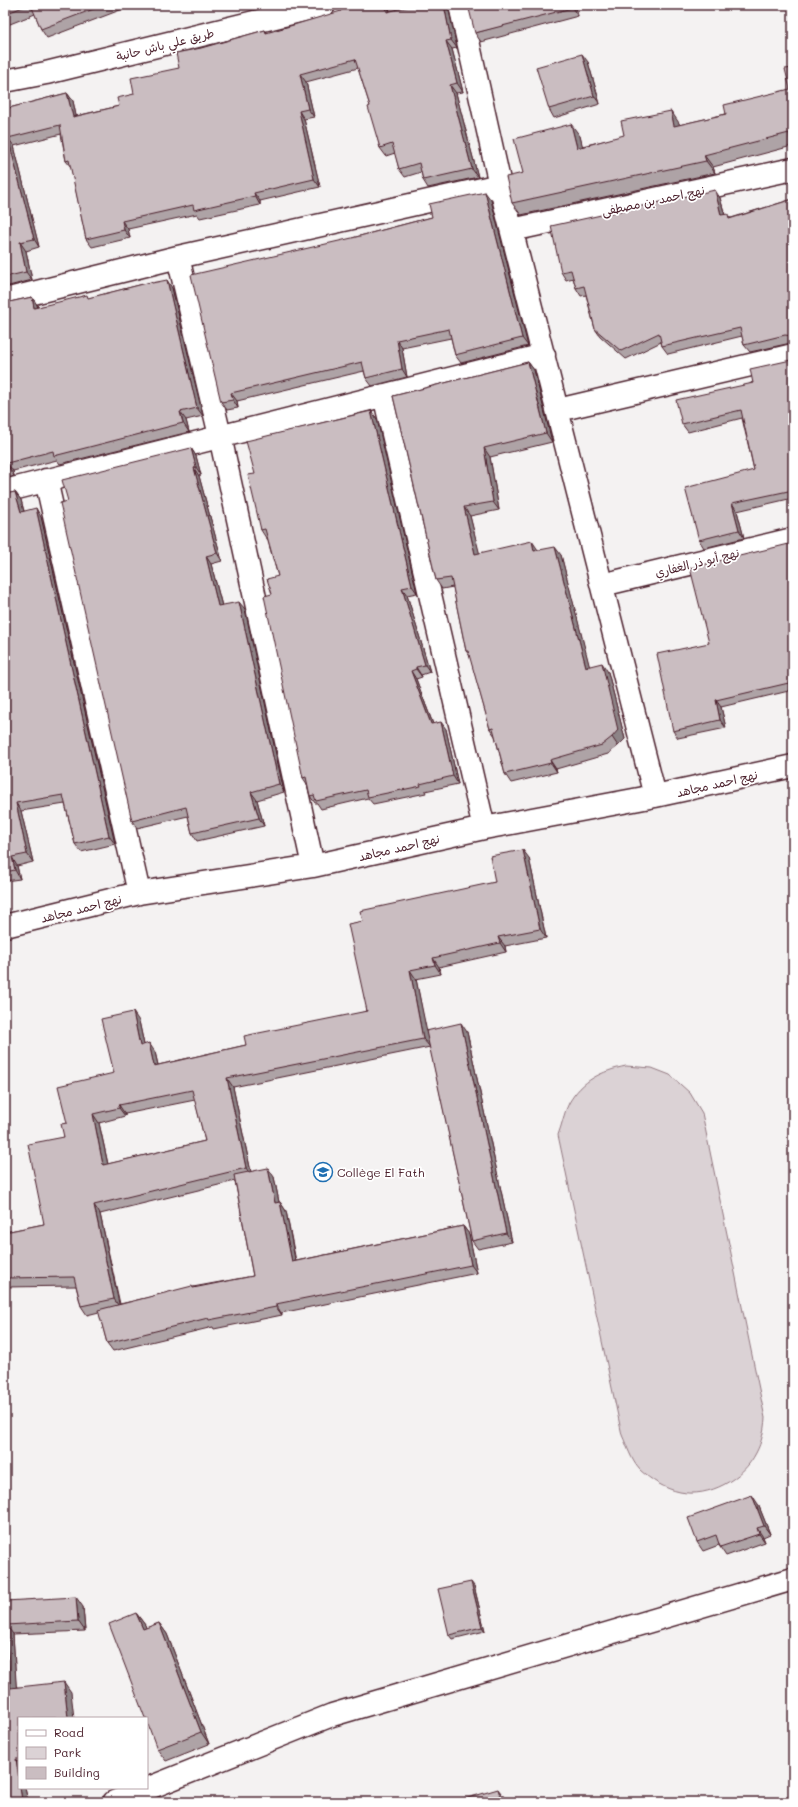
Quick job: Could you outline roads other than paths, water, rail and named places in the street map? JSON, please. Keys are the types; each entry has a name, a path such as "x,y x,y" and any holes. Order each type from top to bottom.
{"street":[{"name":"طريق علي باش حانبة","path":"5,81 46,73 261,13 324,5"},
{"path":"460,5 500,185 655,796"},
{"name":"نهج احمد بن مصطفى","path":"512,230 793,169"},
{"path":"5,300 178,257 500,185"},
{"path":"178,257 220,436 313,866"},
{"path":"5,491 544,355"},
{"path":"558,410 793,355"},
{"path":"384,395 484,828"},
{"path":"46,480 139,893"},
{"name":"نهج أبو ذر الغفاري","path":"602,586 793,539"},
{"name":"نهج احمد مجاهد","path":"5,926 139,893 313,866 484,828 655,796 793,766"},
{"path":"148,1788 332,1715 793,1579"},
{"path":"114,1802 147,1789"}],"place":[{"name":"Collège El Fath","path":"323,1172"}]}
